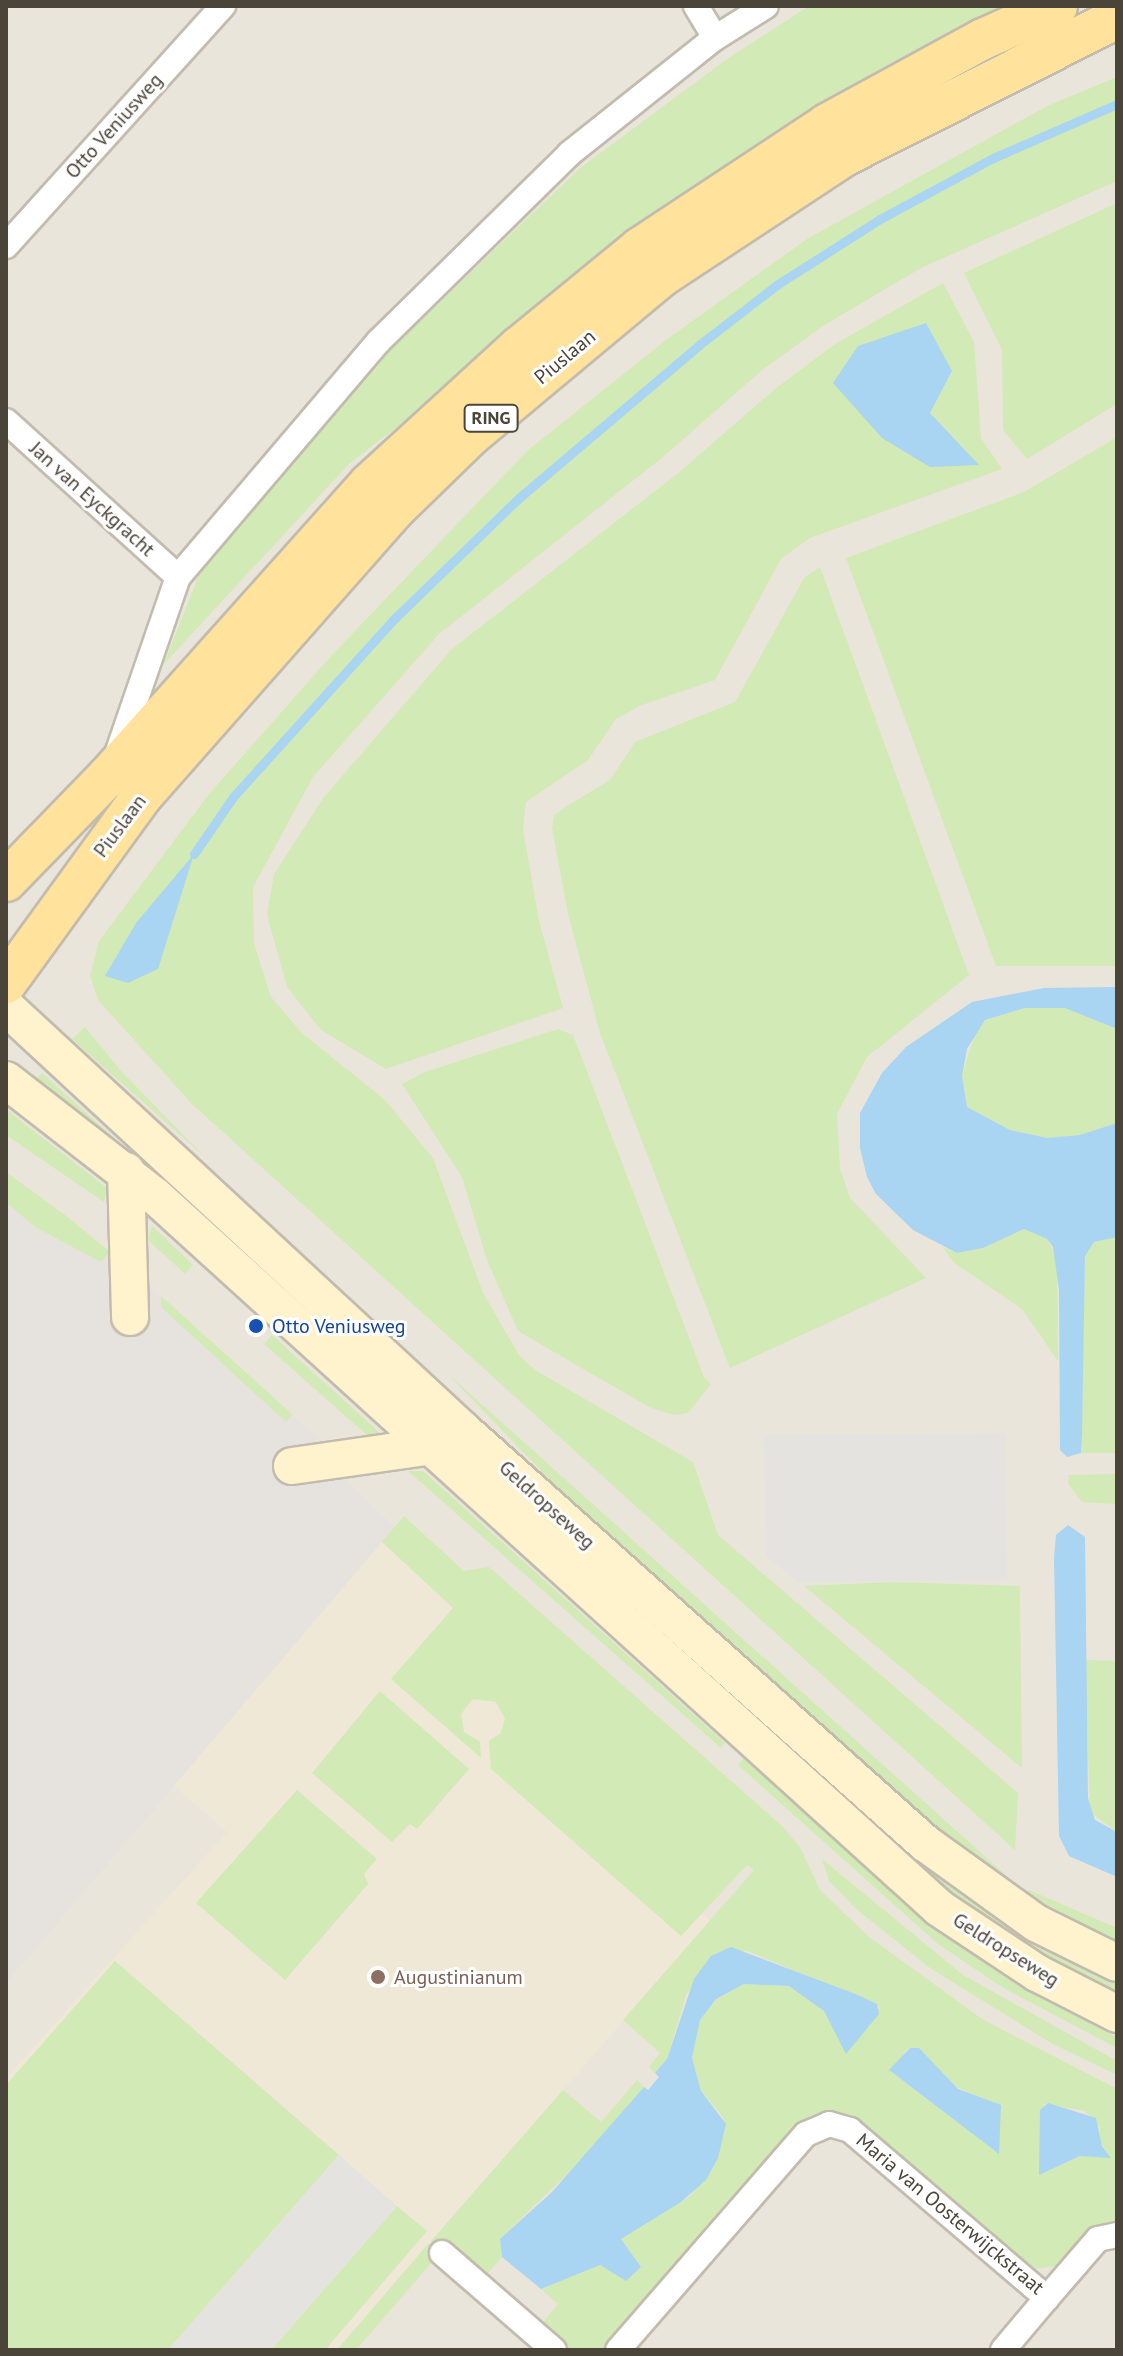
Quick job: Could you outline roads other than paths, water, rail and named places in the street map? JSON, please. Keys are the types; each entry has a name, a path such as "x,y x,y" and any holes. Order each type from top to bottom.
{"main road":[{"name":"Piuslaan","path":"6,881 109,775 369,484 519,347 616,268 827,124 983,39 1057,6"},
{"name":"Piuslaan","path":"6,983 141,797 393,511 470,436 662,276 844,156 1117,18"},
{"name":"Geldropseweg","path":"6,1007 292,1275 925,1843 1036,1923 1117,1963"},
{"name":"Geldropseweg","path":"6,1080 126,1171 939,1908 1037,1973 1117,2014"},
{"path":"126,1171 130,1317"},
{"path":"292,1466 432,1446"}],"street":[{"name":"Otto Veniusweg","path":"6,246 223,6"},
{"path":"696,6 715,38"},
{"name":"Piuslaan","path":"109,775 178,577 379,341 569,154 715,38 766,6"},
{"name":"Jan van Eyckgracht","path":"6,421 178,577"},
{"name":"Maria van Oosterwijckstraat","path":"618,2350 806,2134 829,2124 850,2130 1047,2298 1098,2239 1117,2235"},
{"path":"442,2253 554,2350"},
{"path":"1003,2350 1047,2298"}],"water":[{"path":"926,323 952,371 930,413 979,465 930,467 882,438 833,383 858,346"},
{"path":"194,854 158,969 128,983 105,976 136,923"},
{"path":"1117,987 1117,1029 1065,1008 1025,1008 985,1020 967,1049 962,1076 967,1107 1010,1130 1047,1138 1080,1135 1117,1123 1117,1237 1094,1242 1085,1256 1081,1453 1067,1457 1060,1450 1059,1290 1053,1247 1047,1239 1024,1229 983,1248 957,1253 913,1230 876,1194 867,1177 860,1148 860,1113 882,1073 906,1047 972,1002 1044,988"},
{"path":"1068,1525 1085,1537 1088,1798 1095,1820 1117,1832 1117,1877 1069,1856 1059,1836 1054,1558 1056,1535"},
{"path":"731,1947 858,1995 877,2004 879,2014 846,2054 824,2011 789,1986 744,1984 716,1999 700,2020 692,2058 701,2091 726,2124 718,2158 706,2180 681,2202 621,2239 641,2267 626,2281 600,2265 541,2289 502,2257 500,2239 552,2192 644,2087 648,2090 659,2077 655,2073 667,2059 694,1979 711,1956"},
{"path":"910,2048 919,2048 958,2089 1001,2105 999,2154 889,2070"},
{"path":"1048,2103 1096,2118 1102,2146 1111,2158 1080,2156 1039,2175 1040,2110"}],"waterway":[{"path":"194,854 233,797 395,618 520,497 699,345 778,284 880,219 993,158 1117,104"}],"place":[{"name":"Otto Veniusweg","path":"256,1326"},
{"name":"Augustinianum","path":"378,1977"}]}
